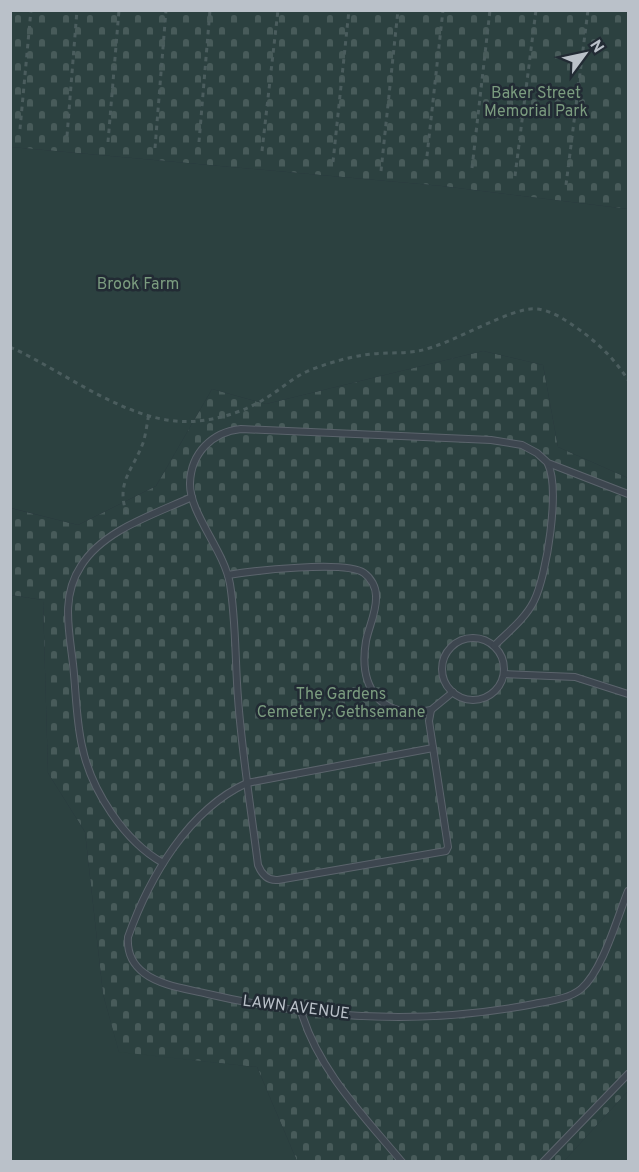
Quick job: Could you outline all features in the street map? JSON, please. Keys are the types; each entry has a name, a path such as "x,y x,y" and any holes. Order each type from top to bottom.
{"lane":[{"path":"431,710 429,721 448,847 446,851 432,856 278,880 267,878 258,865 247,783 228,575 222,556 192,497 191,477 198,456 211,439 234,430 491,440 522,445 537,453 548,463 628,494"},
{"path":"494,646 525,615 538,592 554,495 553,478 548,463"},
{"path":"163,863 144,851 127,833 89,769 82,745 68,624 70,590 79,568 94,549 132,525 192,497"},
{"path":"228,575 262,570 335,567 362,571 373,584 376,596 365,650 366,672 372,690 382,703 399,712 431,710 453,692"},
{"path":"470,638 480,639 494,646 502,658 504,674 498,688 481,699 466,699 453,692 446,684 442,669 446,654 452,646 470,638"},
{"path":"504,674 575,677 628,694"},
{"path":"247,783 433,748"},
{"name":"LAWN AVENUE","path":"247,783 217,801 180,838 163,863 128,937 130,956 138,968 157,980 250,1004 301,1011 372,1016 448,1015 512,1008 570,995 584,986 594,972 628,891"},
{"path":"301,1011 310,1035 326,1065 402,1161"},
{"path":"543,1161 628,1074"}],"path":[{"path":"20,129 31,10"},
{"path":"67,136 77,10"},
{"path":"108,142 119,10"},
{"path":"155,148 166,10"},
{"path":"199,142 210,10"},
{"path":"262,151 278,10"},
{"path":"333,162 349,10"},
{"path":"381,171 398,10"},
{"path":"426,165 443,10"},
{"path":"472,168 490,10"},
{"path":"515,176 536,10"},
{"path":"566,185 588,10"},
{"path":"10,347 39,360 104,399 177,421 197,421 248,408 307,372 365,355 418,351 435,347 513,314 537,309 552,313 585,334 613,359 628,380"},
{"path":"132,525 121,499 126,474 143,442 149,414"}],"green space":[{"name":"Baker Street Memorial Park","path":"11,11 628,11 628,209 442,186 11,147"},
{"name":"Brook Farm","path":"11,147 442,186 628,209 628,478 558,447 543,365 483,351 266,404 212,389 156,486 78,525 11,508"},
{"name":"The Gardens Cemetery: Gethsemane","path":"483,351 543,365 558,447 628,478 628,1091 564,1161 297,1161 257,1067 119,1053 103,994 85,832 48,773 43,600 11,595 10,508 78,525 156,486 212,389 266,404"},
{"path":"10,595 43,600 48,773 85,832 103,994 119,1052 257,1067 297,1161 11,1161"},
{"path":"628,1091 628,1161 564,1161"}]}
